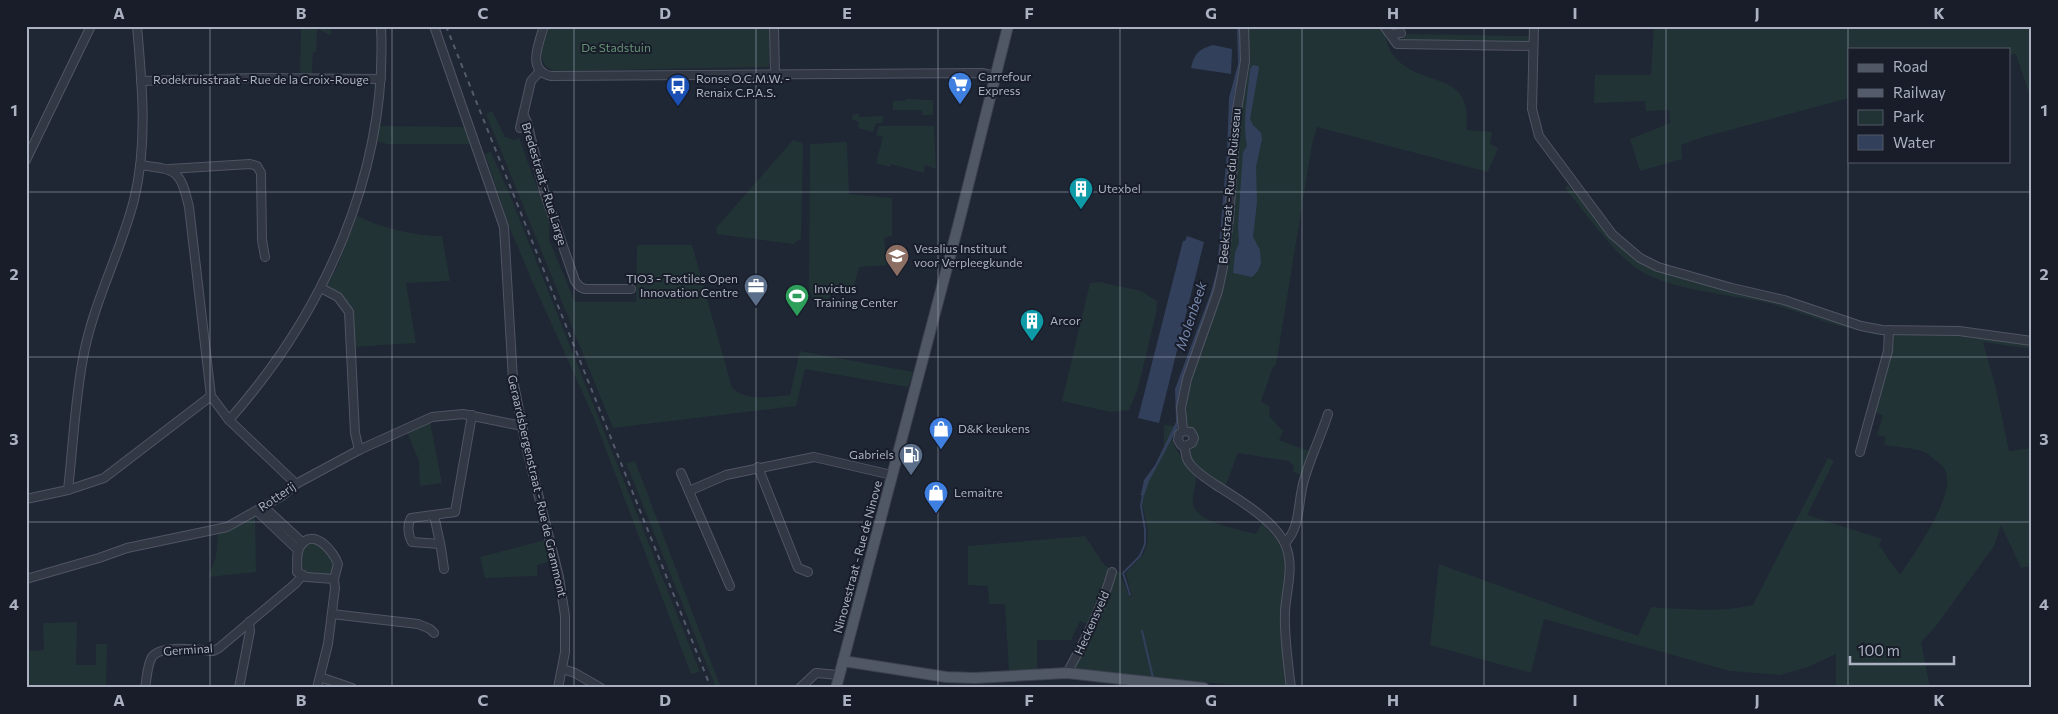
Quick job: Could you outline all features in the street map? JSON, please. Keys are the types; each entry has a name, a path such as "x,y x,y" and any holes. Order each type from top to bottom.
{"main road":[{"name":"Ninovestraat - Rue de Ninove","path":"836,688 1008,26"},
{"path":"843,661 946,677 965,678 1067,673 1204,688"}],"street":[{"path":"26,160 91,26"},
{"path":"68,490 82,358 94,312 124,234 134,198 140,165 143,137 137,26"},
{"path":"229,420 271,370 290,343 321,288 339,249 364,175 374,130 381,79 381,26"},
{"name":"Geraardsbergenstraat - Rue de Grammont","path":"434,26 504,227 511,370 522,426 561,587 566,642 563,670 558,688"},
{"path":"544,26 536,62 543,74 551,76 982,72 996,76"},
{"path":"774,26 775,74"},
{"name":"Beekstraat - Rue du Ruisseau","path":"1244,26 1245,61 1237,110 1229,219 1223,267 1218,291 1187,379 1181,408 1183,431 1178,436 1187,459 1197,471 1257,514 1274,529 1285,543"},
{"path":"1384,26 1397,44 1533,46"},
{"path":"1534,26 1532,110 1539,136 1612,234 1635,254 1652,265 1784,300 1850,324 1889,330 1946,330 2032,341"},
{"path":"1390,34 1401,33"},
{"name":"Bredestraat - Rue Large","path":"520,128 531,81 540,71"},
{"name":"Rodekruisstraat - Rue de la Croix-Rouge","path":"141,81 258,78 381,79"},
{"name":"Bredestraat - Rue Large","path":"524,116 553,221 575,281 580,287 585,289 631,289"},
{"path":"140,165 168,168 250,164 257,166 261,173 262,240 265,257"},
{"path":"168,168 176,173 182,181 189,207 211,396 229,420 296,484"},
{"path":"321,288 338,297 349,312 355,433 359,450"},
{"path":"1860,452 1888,351 1889,330"},
{"path":"26,499 68,490 104,478 211,396"},
{"name":"Rotterij","path":"26,579 127,548 218,530 257,511 282,496 296,484 359,450 432,417 456,413 522,426"},
{"path":"1291,688 1285,633 1285,612 1290,570 1285,543 1291,537 1298,519 1299,501 1305,477 1328,414"},
{"path":"440,544 416,543 410,538 409,522 411,518 455,512 472,415"},
{"name":"Beekstraat - Rue du Ruisseau","path":"1183,431 1191,432 1194,438 1192,443 1183,445"},
{"path":"689,491 726,475 814,456 892,475"},
{"path":"758,467 798,568 808,572"},
{"path":"681,473 730,586"},
{"path":"264,507 303,542"},
{"path":"257,511 298,550"},
{"path":"434,515 444,569"},
{"path":"317,688 328,644 335,588 334,579 338,564 327,546 322,542 312,540 303,542 298,550 297,572 316,578 334,579"},
{"name":"Heckensveld","path":"1067,673 1099,612 1112,572"},
{"name":"Germinal","path":"145,688 149,664 158,652 167,649 213,650 295,584 302,575"},
{"path":"332,614 418,624 430,629 434,633"},
{"path":"240,688 250,631 249,622"},
{"path":"563,670 575,673 601,688"},
{"path":"800,688 816,673 839,675"},
{"path":"320,677 352,688"}],"green space":[{"path":"292,26 330,26 331,36 317,28 316,52 313,52 312,74 300,74 301,29"},
{"name":"De Stadstuin","path":"550,26 770,26 769,67 555,71 548,68 542,58 543,45"},
{"path":"1246,26 1382,26 1393,55 1405,66 1454,88 1462,97 1466,110 1466,130 1492,132 1490,144 1498,148 1488,172 1317,127 1312,144 1276,365 1273,367 1261,401 1270,407 1269,416 1283,431 1279,440 1312,452 1302,475 1293,472 1294,466 1288,461 1238,453 1225,487 1198,469 1190,459 1188,453 1198,441 1194,429 1185,425 1189,385 1225,272 1240,114 1249,64"},
{"path":"2032,26 2032,103 2016,54 2010,55 2010,48 1848,48 1848,98 1700,138 1681,145 1682,159 1640,171 1630,139 1670,123 1669,110 1646,111 1645,101 1594,103 1595,75 1651,75 1654,27"},
{"path":"1403,34 1528,36 1530,38 1528,43 1402,41"},
{"path":"905,99 933,100 933,115 922,115 922,110 893,110 893,101 905,101"},
{"path":"492,111 505,137 514,140 519,138 549,220 549,240 575,302 636,302 637,245 692,245 732,388 738,392 759,398 790,395 800,351 913,372 908,387 805,369 796,406 613,428 486,114"},
{"path":"853,114 859,114 859,117 883,116 882,123 876,123 873,132 858,128 859,122 852,119"},
{"path":"378,126 466,127 471,144 387,144 376,141"},
{"path":"879,126 934,126 936,169 925,165 924,173 891,164 890,167 876,163 883,137 876,135"},
{"path":"793,140 802,143 803,148 801,239 793,244 717,234 716,228"},
{"path":"847,142 849,194 892,198 892,236 884,238 887,265 859,267 853,290 832,288 828,301 813,299 809,290 810,144"},
{"path":"491,152 700,672 691,674 594,418 509,226 485,154"},
{"path":"1568,185 1619,244 1646,266 1712,286 1791,305 1830,319 1878,332 1877,335 1836,325 1764,302 1683,287 1652,277 1630,263 1610,244 1565,188"},
{"path":"357,216 398,230 420,235 442,236 450,281 406,283 416,343 353,347 350,304 326,287 338,265"},
{"path":"1100,282 1141,291 1157,301 1156,313 1138,388 1129,410 1110,412 1062,401 1090,283"},
{"path":"1945,332 2032,345 2032,349 1983,342 1996,389 2009,451 2032,448 2032,566 2021,568 2001,525 1994,546 1936,626 1921,642 1930,688 1836,688 1836,654 1808,667 1780,675 1730,671 1544,619 1531,673 1430,645 1439,564 1638,636 1651,607 1715,610 1753,605 1828,458 1834,461 1807,515 1882,539 1879,545 1900,575 1941,507 1946,492 1947,478 1944,468 1926,453 1884,445 1886,437 1877,435 1883,415 1873,412 1893,334"},
{"path":"430,422 442,483 420,486 419,461 407,432"},
{"path":"1164,425 1176,426 1172,436 1175,447 1196,476 1193,505 1196,511 1210,521 1256,534 1262,523 1278,540 1286,563 1281,618 1287,685 1285,687 1204,682 1069,667 1088,624 1080,621 1071,640 1037,640 1037,670 1009,671 1005,604 989,604 988,586 968,585 968,546 1085,536 1105,566 1122,573 1121,577 1130,597 1132,597 1126,573 1143,555 1147,545 1148,530 1142,504 1146,483 1164,450"},
{"path":"635,461 721,688 716,688 626,463"},
{"path":"255,515 256,572 208,577 216,557 218,534 241,525"},
{"path":"545,540 551,561 537,565 537,576 485,578 480,557"},
{"path":"309,543 320,545 329,553 333,563 331,574 316,575 302,569 303,547"},
{"path":"77,622 76,665 96,665 96,644 107,644 106,688 26,688 26,651 44,650 43,623"}],"water":[{"path":"1237,26 1241,26 1242,53 1234,96 1225,227 1216,286 1182,382 1177,429 1149,481 1144,496 1139,494 1141,494 1144,480 1155,465 1176,422 1175,389 1210,295 1217,270 1227,151 1229,98 1238,64"},
{"path":"1213,45 1232,49 1231,74 1191,68 1198,53 1204,48"},
{"path":"1253,65 1259,68 1250,119 1261,133 1262,139 1256,167 1257,202 1253,237 1260,250 1261,263 1258,271 1252,277 1233,273 1235,253 1239,243 1238,225 1243,152 1247,146 1246,108 1250,69"},
{"path":"1187,236 1204,242 1159,423 1138,418 1183,241 1185,241"}],"waterway":[{"name":"Molenbeek","path":"1130,595 1123,573 1140,556 1145,544 1145,529 1141,506 1143,494"},
{"name":"Molenbeek","path":"1142,631 1153,678"}],"railway":[{"path":"446,26 711,688"}],"place":[{"name":"Carrefour Express","path":"960,105"},
{"name":"Ronse O.C.M.W. - Renaix C.P.A.S.","path":"678,107"},
{"name":"Utexbel","path":"1081,210"},
{"name":"Vesalius Instituut voor Verpleegkunde","path":"897,277"},
{"name":"TIO3 - Textiles Open Innovation Centre","path":"756,307"},
{"name":"Invictus Training Center","path":"797,317"},
{"name":"Arcor","path":"1032,342"},
{"name":"D&K keukens","path":"941,450"},
{"name":"Gabriels","path":"911,476"},
{"name":"Lemaitre","path":"936,514"}]}
